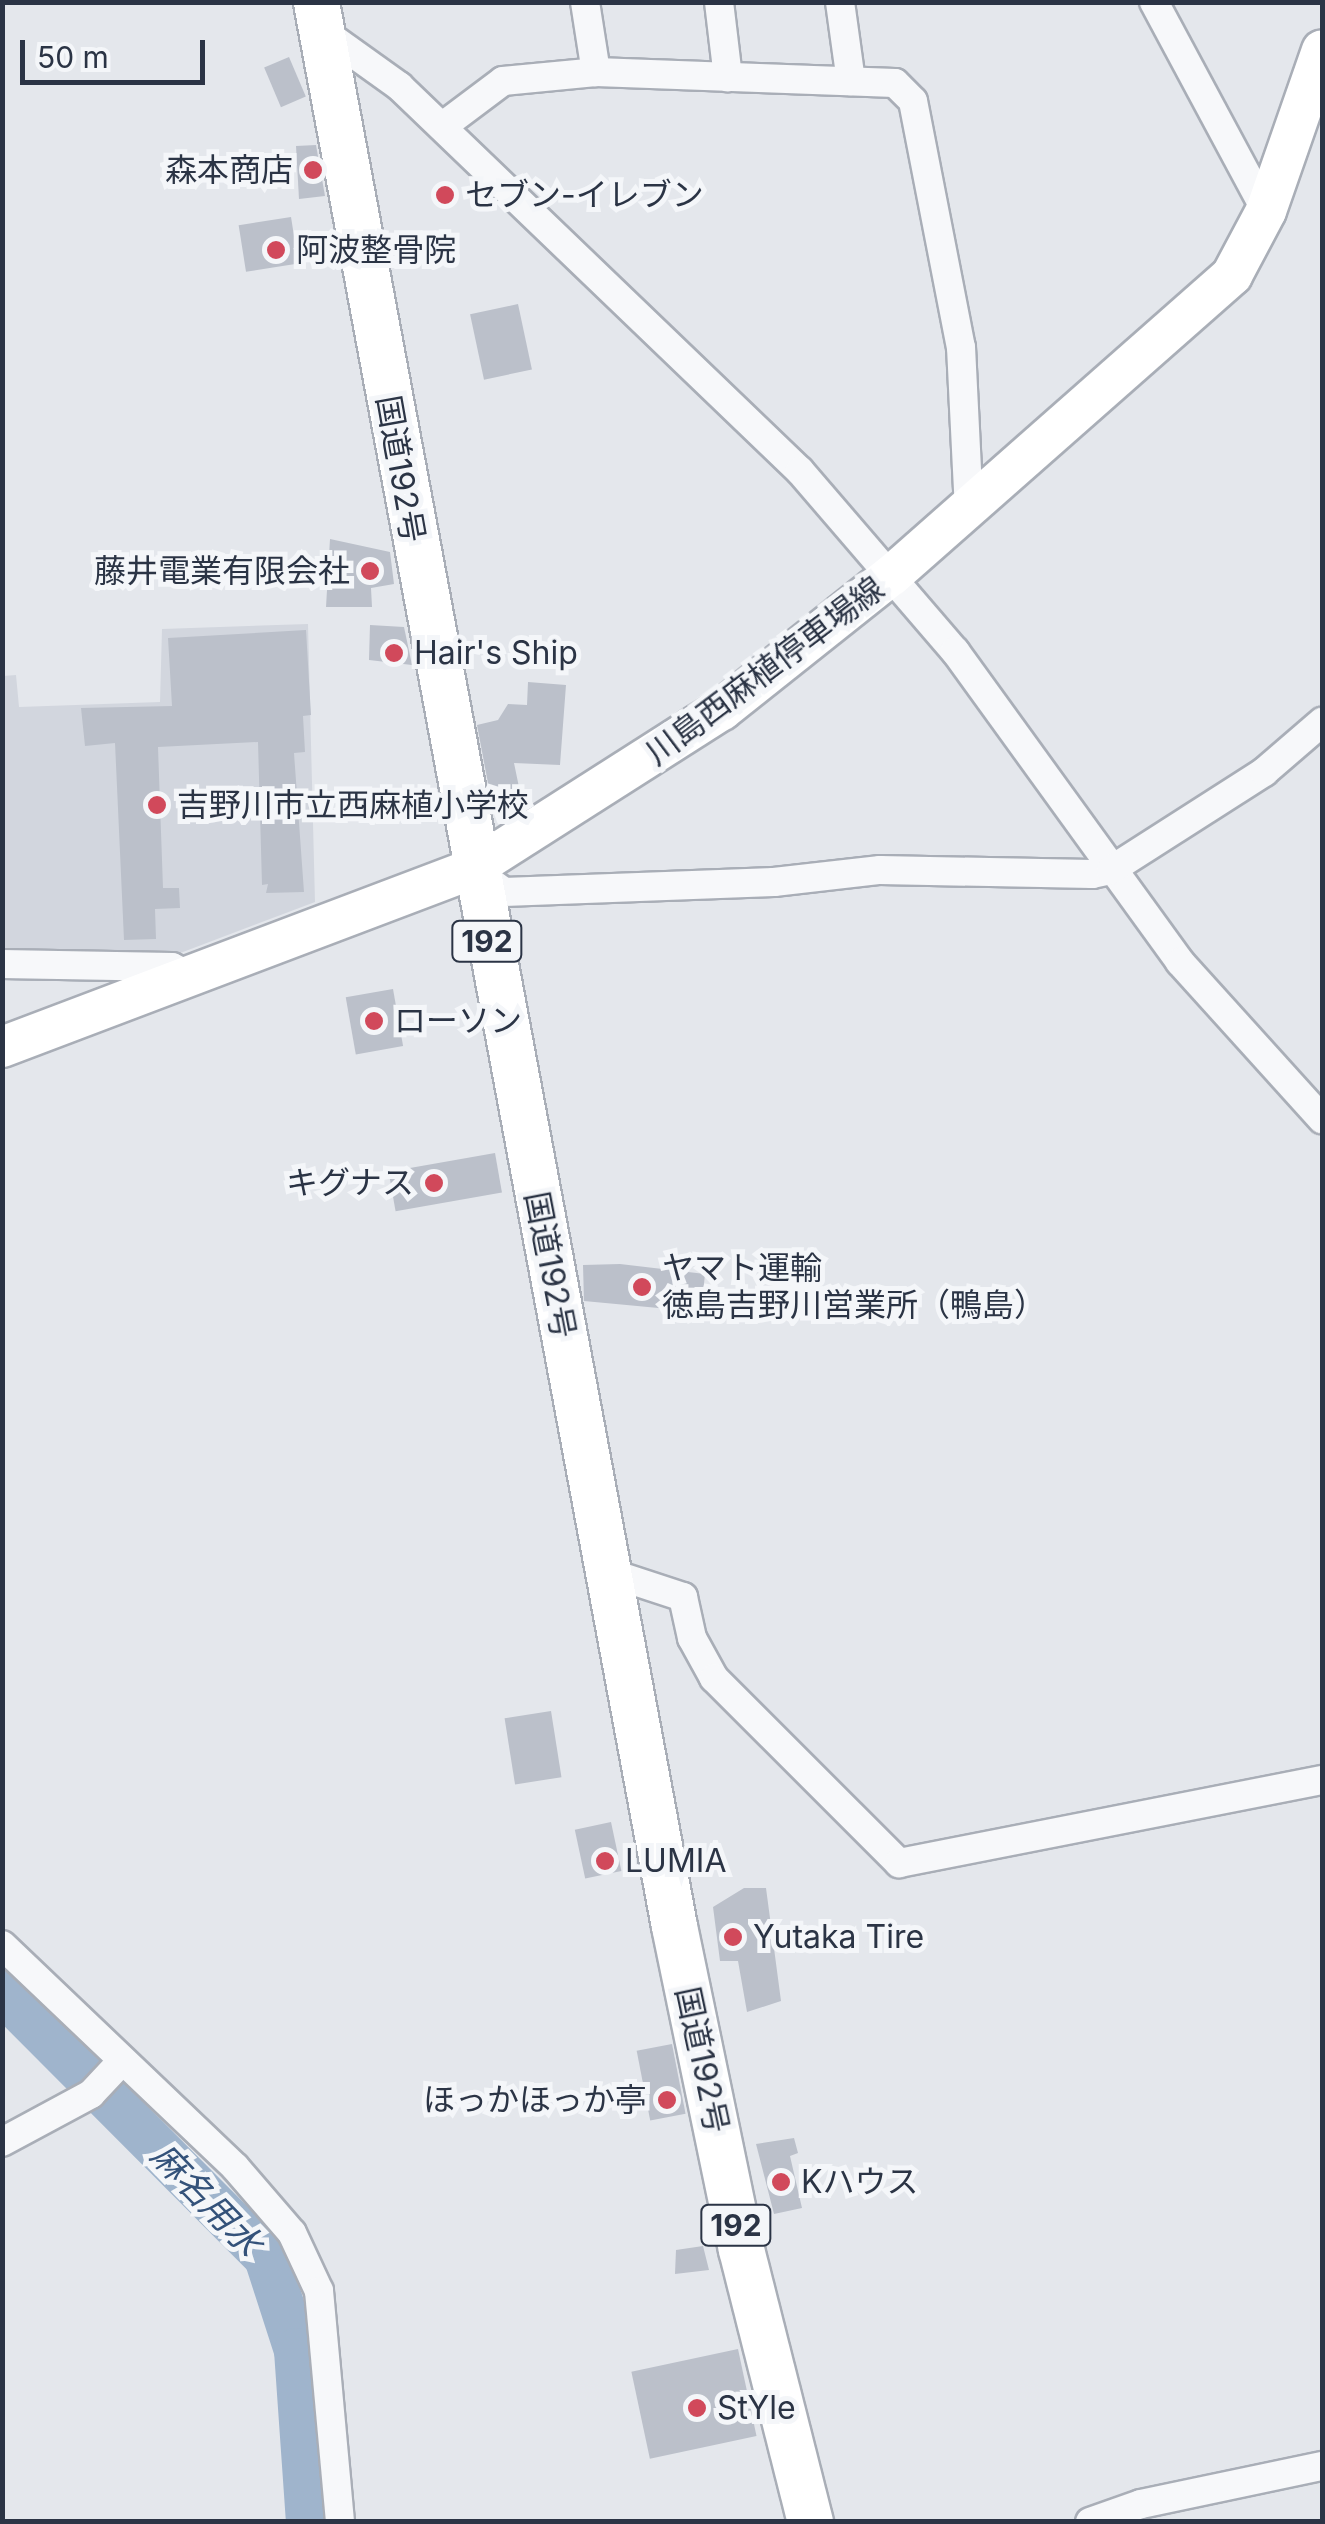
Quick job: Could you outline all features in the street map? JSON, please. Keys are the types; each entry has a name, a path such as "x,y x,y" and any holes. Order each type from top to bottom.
{"highway":[{"name":"国道192号","path":"312,13 674,1926 742,2249 810,2522"}],"main road":[{"name":"川島西麻植停車場線","path":"2,1047 184,974 472,869 722,710 892,575 1232,275 1266,211 1322,52"}],"street":[{"path":"586,2 596,72"},
{"path":"719,2 728,77"},
{"path":"840,2 851,81"},
{"path":"1154,2 1266,211"},
{"path":"312,13 400,86 735,403 892,575 1047,773 1111,870 1223,1016 1322,1119"},
{"path":"442,126 502,81 596,72 895,83 914,101 961,347 969,508"},
{"path":"472,869 504,892 774,882 880,870 1111,870 1264,772 1322,722"},
{"path":"2,964 172,967 184,974"},
{"path":"610,1573 683,1597 692,1638 714,1678 899,1863 1322,1780"},
{"path":"2,1945 118,2065 235,2167 292,2232 319,2290 340,2522"},
{"path":"2,2142 91,2094 118,2065"},
{"path":"1090,2522 1141,2504 1322,2466"}],"shaded area":[{"name":"吉野川市立西麻植小学校","path":"308,624 315,902 175,955 3,957 3,676 16,675 19,707 160,702 162,629"}],"building":[{"path":"289,57 306,97 281,107 264,68"},
{"path":"316,145 325,196 299,199 296,146"},
{"path":"291,217 298,263 246,272 239,225"},
{"path":"518,304 532,370 484,380 470,314"},
{"path":"330,539 390,552 394,584 371,588 372,607 326,607"},
{"path":"370,625 404,627 412,665 369,660"},
{"path":"306,630 311,715 303,716 305,752 294,753 304,892 266,893 268,884 262,885 258,742 158,747 163,888 179,888 180,908 155,909 156,939 124,940 115,743 85,746 81,708 172,706 168,638"},
{"path":"528,682 566,685 560,765 514,763 520,792 491,799 477,725 498,720 508,704 527,705"},
{"name":"ローソン","path":"393,989 403,1046 356,1054 346,997"},
{"path":"495,1153 502,1192 396,1211 389,1172"},
{"path":"620,1264 705,1274 701,1312 584,1301 583,1265"},
{"path":"551,1711 561,1777 515,1785 505,1718"},
{"path":"611,1822 621,1871 585,1879 575,1830"},
{"path":"744,1888 766,1888 781,2001 747,2012 738,1961 720,1961 713,1907"},
{"path":"672,2044 686,2114 650,2121 637,2051"},
{"name":"Kハウス","path":"794,2138 798,2153 790,2156 802,2208 774,2214 756,2144"},
{"path":"703,2246 709,2270 675,2274 676,2250"},
{"name":"StYle","path":"738,2349 757,2436 650,2459 631,2372"}],"waterway":[{"name":"麻名用水","path":"2,1992 266,2257 296,2350 308,2522"}],"place":[{"name":"森本商店","path":"313,170"},
{"name":"セブン-イレブン","path":"445,195"},
{"name":"阿波整骨院","path":"276,250"},
{"name":"藤井電業有限会社","path":"370,571"},
{"name":"Hair's Ship","path":"394,653"},
{"name":"吉野川市立西麻植小学校","path":"157,805"},
{"name":"ローソン","path":"374,1021"},
{"name":"キグナス","path":"434,1183"},
{"name":"ヤマト運輸 徳島吉野川営業所（鴨島）","path":"642,1287"},
{"name":"LUMIA","path":"605,1861"},
{"name":"Yutaka Tire","path":"733,1937"},
{"name":"ほっかほっか亭","path":"667,2100"},
{"name":"Kハウス","path":"781,2182"},
{"name":"StYle","path":"697,2408"}]}
